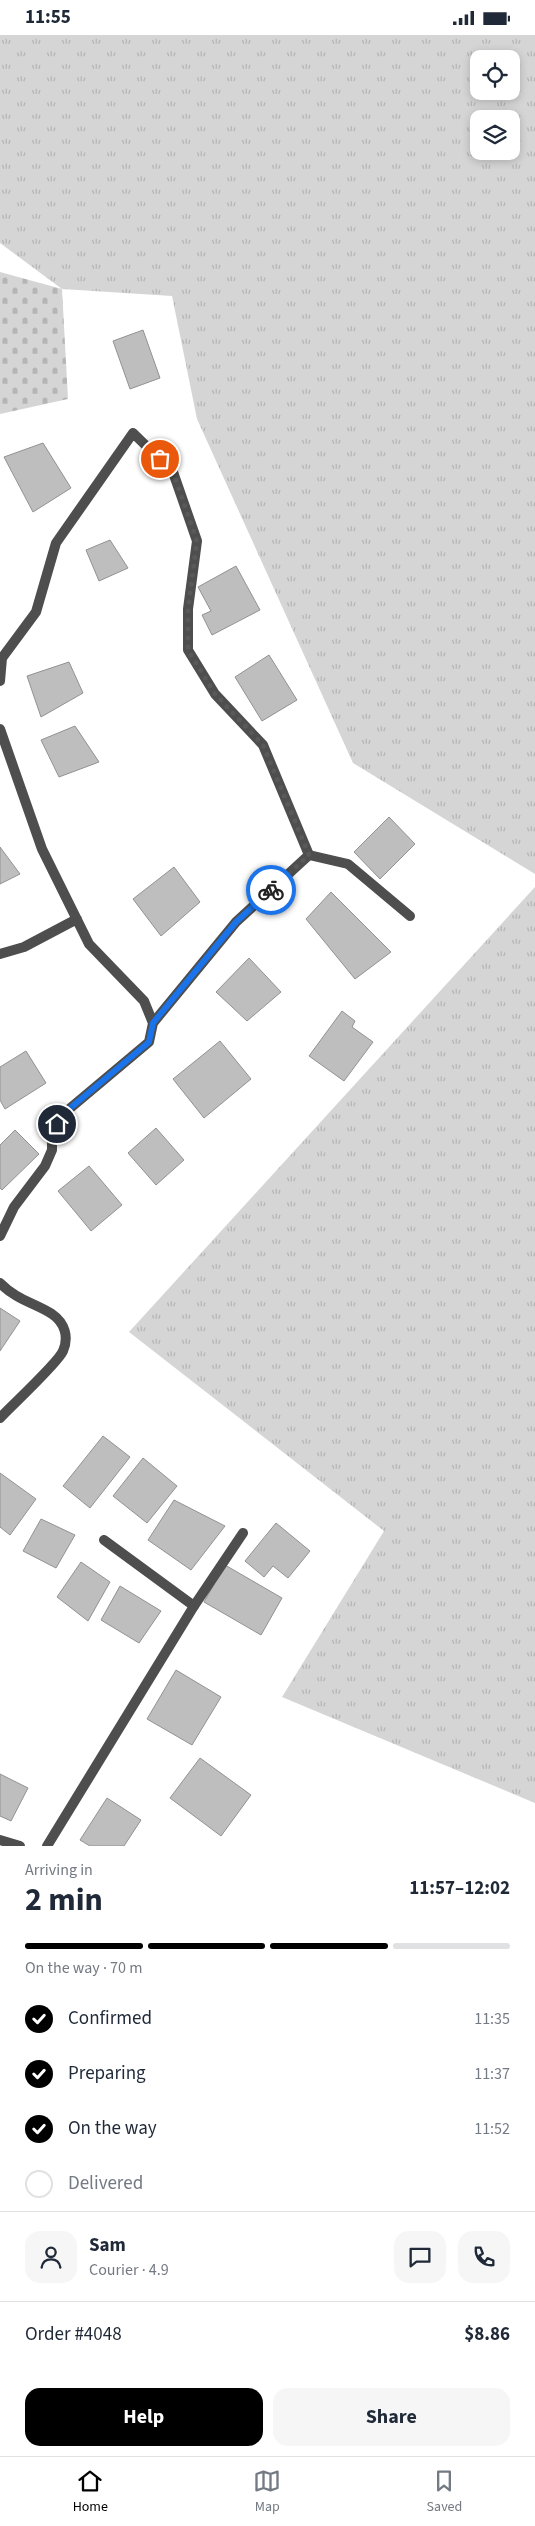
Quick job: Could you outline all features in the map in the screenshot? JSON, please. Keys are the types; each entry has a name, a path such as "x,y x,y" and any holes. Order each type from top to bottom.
{"street":[{"path":"0,681 2,658 36,612 56,543 133,433 173,472 197,541 188,609 188,650 215,694 263,745 309,855"},
{"path":"0,729 42,849 89,944 144,1001 153,1023"},
{"path":"309,855 348,863 410,916"},
{"path":"0,1236 14,1207 45,1167 52,1150 52,1133 62,1115 149,1042 153,1023 236,922 309,855"},
{"path":"0,954 24,947 77,919"},
{"path":"0,1283 12,1295 52,1314 65,1327 66,1336 63,1352 0,1418"},
{"path":"0,1294 12,1295"},
{"path":"48,1846 194,1606 244,1533"},
{"path":"104,1541 194,1606"},
{"path":"0,1840 20,1846"}],"green space":[{"path":"0,35 535,35 535,874 353,763 197,419 172,296 62,289 0,243"},
{"path":"0,272 62,289 68,399 0,414"},
{"path":"535,887 535,1803 282,1697 384,1531 129,1332"}],"building":[{"path":"143,330 160,378 130,389 113,341"},
{"path":"43,443 71,488 33,512 4,457"},
{"path":"110,540 128,568 99,581 86,550"},
{"path":"236,566 260,610 212,635 202,615 211,611 198,587"},
{"path":"269,655 297,700 262,721 235,677"},
{"path":"69,662 83,693 41,717 27,676"},
{"path":"75,726 99,762 59,777 41,740"},
{"path":"389,817 415,844 380,879 354,852"},
{"path":"0,847 20,874 0,884"},
{"path":"174,867 200,902 161,936 133,899"},
{"path":"331,892 391,952 355,979 306,919"},
{"path":"249,958 281,992 247,1021 216,992"},
{"path":"342,1011 355,1021 352,1027 373,1042 344,1081 309,1056"},
{"path":"220,1041 251,1079 204,1118 173,1079"},
{"path":"26,1051 46,1083 5,1109 0,1100 0,1067"},
{"path":"156,1128 184,1160 156,1185 128,1153"},
{"path":"15,1130 39,1154 2,1190 0,1188 0,1145"},
{"path":"89,1166 122,1205 91,1231 58,1191"},
{"path":"0,1308 20,1321 0,1351"},
{"path":"103,1436 130,1457 90,1508 63,1486"},
{"path":"143,1458 177,1486 147,1523 113,1496"},
{"path":"0,1473 36,1499 10,1535 0,1527"},
{"path":"174,1500 225,1526 191,1570 148,1540"},
{"path":"41,1519 75,1535 56,1568 23,1551"},
{"path":"276,1523 310,1551 288,1578 273,1566 264,1577 245,1561"},
{"path":"81,1562 110,1582 88,1621 57,1597"},
{"path":"225,1565 282,1598 261,1635 204,1602"},
{"path":"120,1586 161,1611 139,1643 101,1620"},
{"path":"176,1670 221,1697 192,1745 147,1719"},
{"path":"200,1758 251,1795 221,1836 170,1798"},
{"path":"0,1774 28,1788 11,1821 0,1816"},
{"path":"107,1798 141,1820 124,1846 90,1846 80,1840"}],"way so far":[{"path":"160,459 173,472 197,541 188,609 188,650 215,694 263,745 309,855 271,890"}],"route":[{"path":"57,1124 62,1115 149,1042 153,1023 236,922 271,890"}]}
